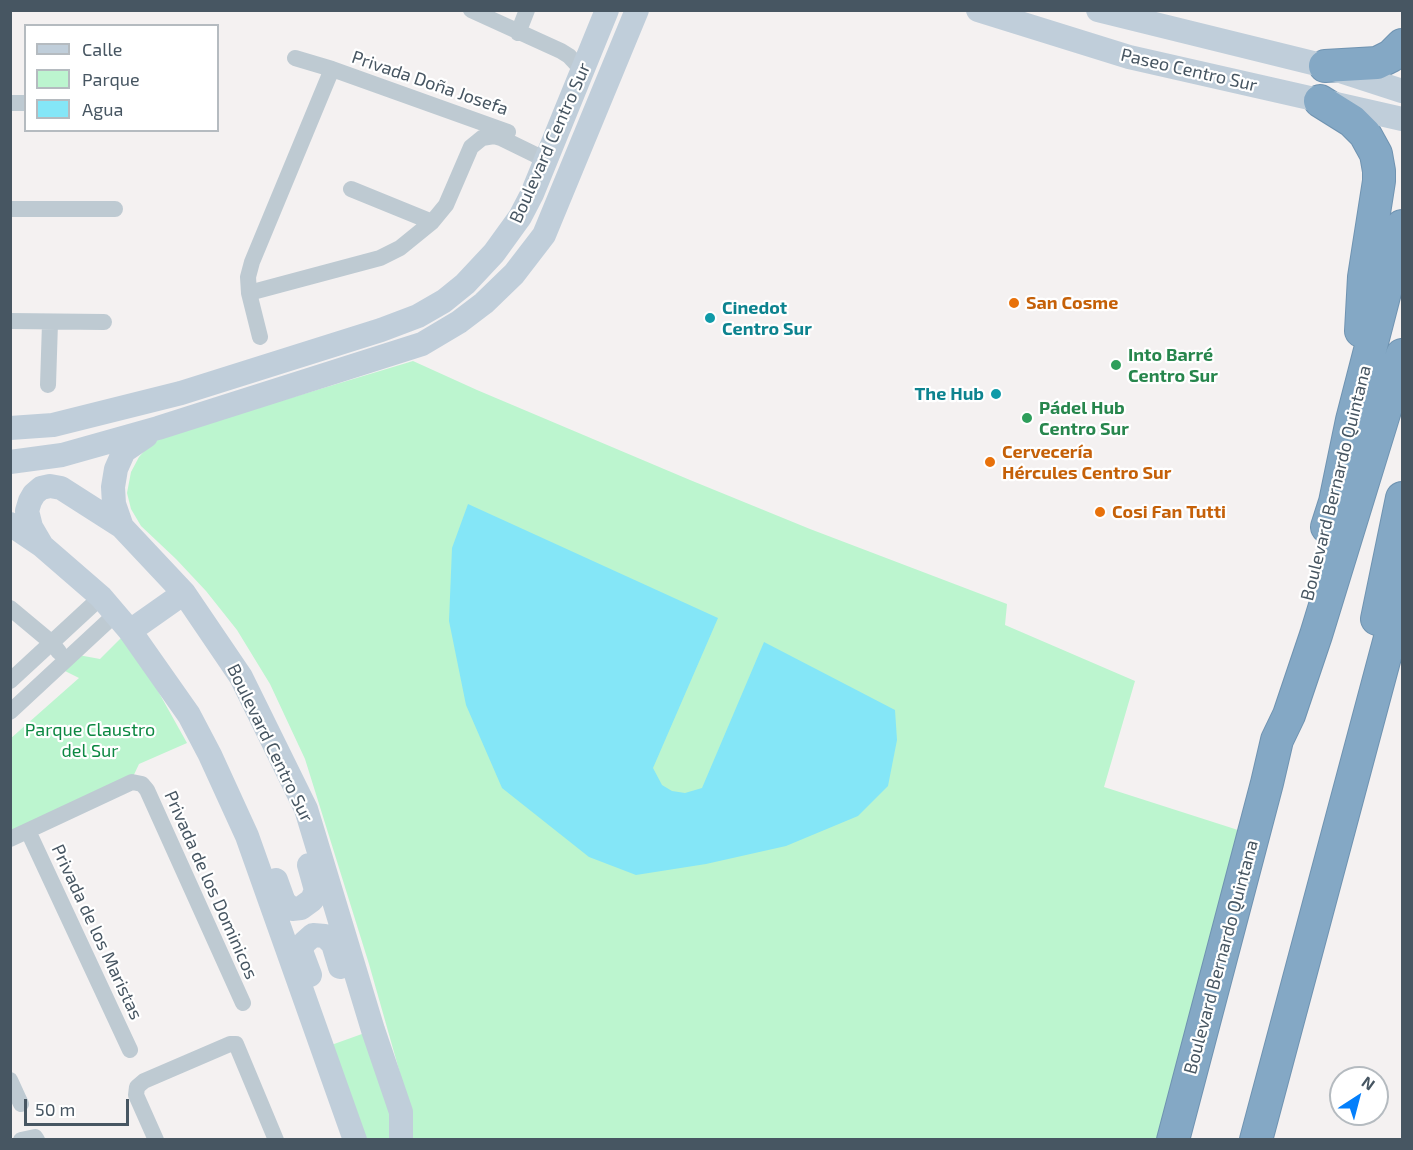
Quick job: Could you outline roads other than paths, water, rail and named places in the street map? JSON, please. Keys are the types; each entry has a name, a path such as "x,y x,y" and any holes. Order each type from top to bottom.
{"highway":[{"path":"1325,66 1377,63 1391,56 1402,45"},
{"path":"1320,101 1352,121 1365,134 1376,154 1379,171 1365,277 1359,350 1361,384"},
{"name":"Boulevard Bernardo Quintana","path":"1277,740 1275,724 1279,699 1318,555 1335,502 1361,384 1402,226"},
{"name":"Boulevard Bernardo Quintana","path":"1173,1140 1277,740 1289,715 1316,635 1402,355"},
{"path":"1354,777 1353,731 1402,498"},
{"path":"1256,1140 1402,593"}],"street":[{"path":"471,10 518,33 587,60"},
{"path":"518,33 527,10"},
{"name":"Boulevard Centro Sur","path":"10,428 53,425 181,393 381,330 431,309 465,284 495,254 520,217 548,156 607,10"},
{"name":"Boulevard Centro Sur","path":"10,462 62,455 158,428 422,344 459,322 484,303 514,274 544,235 637,10"},
{"name":"Paseo Centro Sur","path":"978,10 1130,57 1402,119"},
{"name":"Paseo Centro Sur","path":"1098,10 1325,66 1402,91"},
{"name":"Privada Doña Josefa","path":"295,58 512,133 548,156"},
{"path":"260,337 249,293 248,277 252,262 332,69"},
{"name":"Privada Doña Josefa","path":"432,222 446,205 471,147 482,138 501,138 548,156"},
{"path":"249,293 380,258 400,248 432,222 351,189"},
{"path":"10,209 115,209"},
{"path":"10,321 105,322"},
{"path":"48,385 50,322"},
{"name":"Boulevard Centro Sur","path":"158,428 124,451 116,469 113,487 114,504 122,527 184,593 241,677 306,808 401,1112 401,1140"},
{"path":"41,545 31,527 27,512 34,494 41,488 50,486 61,488 122,527"},
{"path":"10,524 41,545 101,597 124,623 189,715 248,836 356,1140"},
{"path":"10,712 66,661 124,623 184,593"},
{"path":"10,681 101,597"},
{"path":"10,608 52,643 66,661"},
{"name":"Privada de los Dominicos","path":"10,839 132,782 142,784 147,790 243,1003"},
{"path":"248,836 265,853 284,903 292,909 301,908 312,900 316,891 305,851 306,808"},
{"name":"Privada de los Maristas","path":"28,831 130,1050"},
{"path":"315,1026 319,1005 301,951 304,943 313,935 325,936 333,944 349,990 366,1005"},
{"path":"156,1140 136,1095 137,1087 230,1044 236,1044 276,1140"},
{"path":"10,1080 21,1104"},
{"path":"21,1140 35,1137 38,1140"}],"water":[{"path":"468,504 718,618 653,768 662,785 672,791 685,793 702,788 764,642 895,710 897,740 888,786 858,816 786,846 706,864 636,875 589,857 502,788 466,705 449,621 452,548"}],"place":[{"name":"San Cosme","path":"1014,303"},
{"name":"Cinedot Centro Sur","path":"710,318"},
{"name":"Into Barré Centro Sur","path":"1116,365"},
{"name":"The Hub","path":"996,394"},
{"name":"Pádel Hub Centro Sur","path":"1027,418"},
{"name":"Cervecería Hércules Centro Sur","path":"990,462"},
{"name":"Cosi Fan Tutti","path":"1100,512"}],"park label":[{"name":"Parque Claustro del Sur","path":"90,740"}]}
